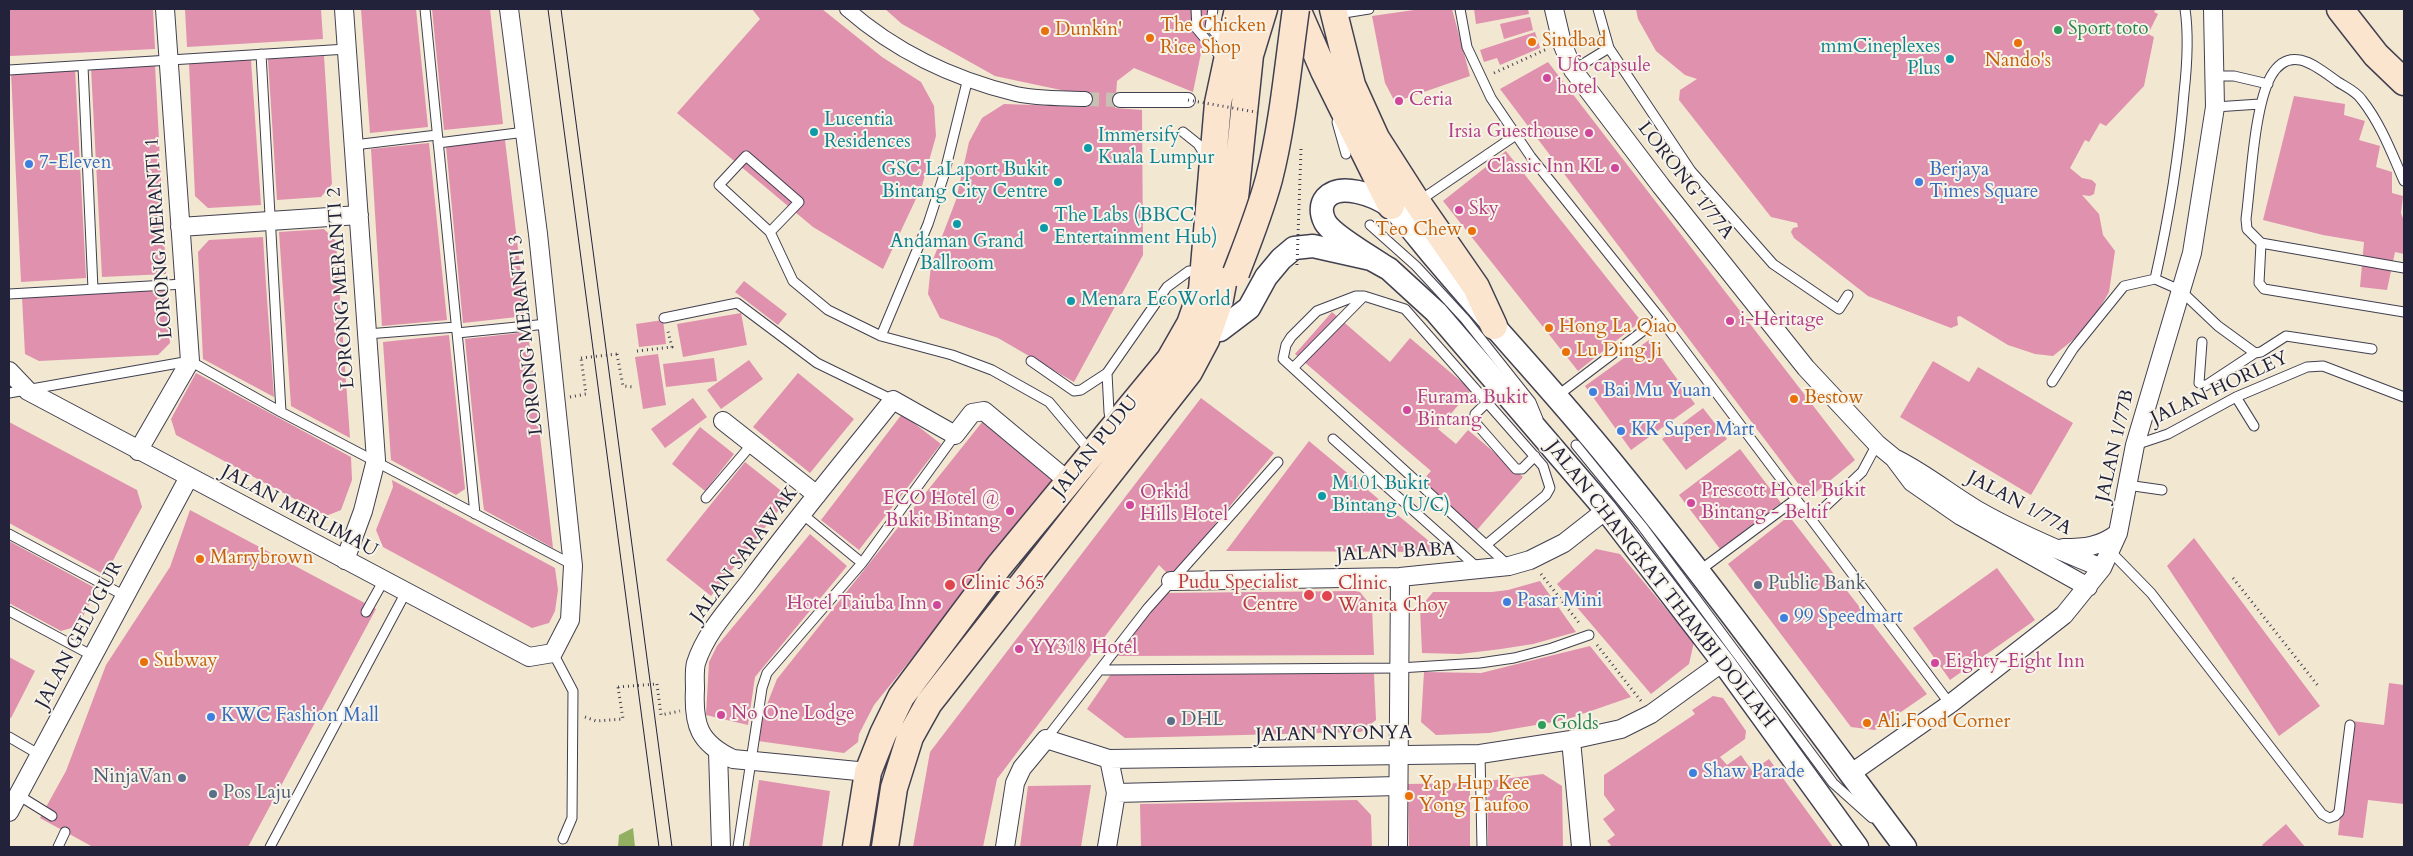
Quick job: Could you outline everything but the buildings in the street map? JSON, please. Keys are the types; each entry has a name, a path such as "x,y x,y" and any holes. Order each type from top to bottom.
{"main road":[{"path":"1218,103 1220,47 1226,9"},
{"name":"JALAN PUDU","path":"856,847 868,772 883,734 902,697 999,566 1112,426 1170,359 1183,339 1199,302 1204,271 1218,103 1238,9"},
{"name":"JALAN PUDU","path":"885,847 894,788 910,738 929,703 1189,372 1206,340 1220,299 1230,246 1250,55 1264,9"},
{"path":"1189,372 1220,330 1236,274 1255,224 1269,178 1285,94 1296,9"},
{"path":"1296,9 1324,71 1391,206"},
{"path":"2342,10 2404,59"},
{"path":"2342,10 2376,55 2404,82"},
{"path":"1334,12 1356,94 1376,138 1417,202 1476,287 1494,326"}],"street":[{"name":"LORONG MERANTI 1","path":"138,451 190,361 165,9"},
{"name":"LORONG MERANTI 2","path":"344,9 376,460 363,511 345,560"},
{"name":"LORONG MERANTI 3","path":"509,9 525,132 573,566 570,620 553,653"},
{"path":"847,9 866,25 901,49 932,65 1018,95 1085,99"},
{"name":"LORONG 1/77A","path":"1554,9 1562,43 1573,70 1661,186 1806,368"},
{"name":"JALAN 1/77B","path":"1850,774 1950,704 2064,615 2102,568 2118,533 2135,445 2192,253 2215,107 2214,9"},
{"path":"1120,100 1188,100"},
{"path":"1389,269 1325,224 1321,211 1323,200 1333,191 1341,189 1363,194 1391,206"},
{"name":"JALAN CHANGKAT THAMBI DOLLAH","path":"1391,206 1556,396 1698,570 1905,847"},
{"path":"180,226 359,215"},
{"name":"JALAN CHANGKAT THAMBI DOLLAH","path":"1220,330 1249,308 1266,277 1281,259 1294,248 1313,246 1371,259 1389,269 1436,312 1495,394 1544,436 1606,510 1723,662 1857,847"},
{"name":"JALAN 1/77A","path":"1806,368 1877,444 1894,458 1920,471 1977,510 2055,548 2102,568"},
{"name":"JALAN MERLIMAU","path":"9,371 28,390 138,451 530,657 553,653"},
{"path":"893,400 955,435 972,413 984,411 1068,481"},
{"name":"JALAN SARAWAK","path":"868,772 733,759 718,752 704,740 696,724 694,706 696,664 711,632 801,513 893,400"},
{"path":"723,421 816,494"},
{"name":"JALAN 1/77A","path":"1894,458 1912,482 1960,516 2088,587"},
{"name":"JALAN GELUGUR","path":"9,812 189,477"},
{"name":"JALAN BABA","path":"1171,582 1400,577 1509,566 1530,560 1564,543 1606,510"},
{"path":"2055,548 2094,546 2109,540 2118,533"},
{"path":"1398,847 1400,577"},
{"name":"JALAN NYONYA","path":"1046,739 1109,759 1480,754 1571,740 1621,729 1651,714 1723,662"},
{"path":"1005,847 1015,783 1022,768 1046,739"},
{"path":"1571,740 1581,847"},
{"path":"718,752 722,847"},
{"path":"1107,847 1116,793 1109,759"},
{"path":"1116,793 1398,786"}],"lane":[{"path":"425,9 475,514"},
{"path":"1196,9 1197,29 1220,47"},
{"path":"1213,9 1210,27 1220,47"},
{"path":"1334,12 1370,9"},
{"path":"1460,9 1467,47 1491,98 1531,157 1660,318 1950,704"},
{"path":"1598,9 1609,48 1697,178 1773,264 1839,309 1848,295"},
{"path":"2155,279 2170,211 2181,138 2187,58 2185,9"},
{"path":"1573,70 1609,48"},
{"path":"9,70 347,49"},
{"path":"262,54 269,221 281,412"},
{"path":"2404,181 2377,122 2361,98 2309,61 2290,60 2280,65 2268,84 2260,104 2246,219 2247,229 2261,243 2404,268"},
{"path":"84,66 93,289"},
{"path":"1324,71 1346,154"},
{"path":"2215,76 2234,76 2268,84"},
{"path":"881,336 928,224 944,175 968,78"},
{"path":"2215,107 2260,104"},
{"path":"354,144 525,132"},
{"path":"1183,132 1198,144 1213,166"},
{"path":"1417,202 1516,135"},
{"path":"770,232 799,202 746,156 719,186 770,232 793,281 828,310 881,336 952,355 992,370 1049,402 1091,452"},
{"path":"1370,225 1416,266 1465,319 1531,402 1544,436"},
{"path":"2261,243 2259,283 2264,289 2404,312"},
{"path":"1031,362 1074,391 1081,390 1107,373 1167,287 1189,272 1204,271"},
{"path":"2052,382 2073,349 2124,286 2155,279 2180,290 2218,326 2255,353"},
{"path":"9,294 184,284"},
{"path":"1486,545 1546,496 1550,488 1543,466 1495,394 1405,309 1364,296 1356,296 1317,311 1291,337 1286,345 1283,359 1293,368 1486,545 1509,566"},
{"path":"1293,368 1364,296"},
{"path":"664,318 737,303 817,363 893,400"},
{"path":"1556,396 1660,318"},
{"path":"367,334 547,324"},
{"path":"2202,342 2199,383 2202,386 2205,386 2255,353 2261,352 2286,336 2372,349"},
{"path":"9,393 190,361 281,412 376,460 573,566"},
{"name":"JALAN HORLEY","path":"2135,445 2168,434 2236,397 2307,366 2323,366 2404,397"},
{"path":"1107,373 1109,412 1112,426"},
{"path":"1495,394 1474,414 1474,420 1516,469 1522,469 1535,456"},
{"path":"2236,397 2254,426"},
{"path":"738,847 762,688 767,673 862,563 955,435"},
{"path":"1333,439 1479,569"},
{"path":"706,498 752,444"},
{"path":"1812,520 1862,472 1877,444"},
{"path":"1576,445 1648,533 1832,782 1905,847"},
{"path":"1046,739 1101,670 1146,609 1278,462"},
{"path":"2127,485 2162,490"},
{"path":"1698,570 1796,499"},
{"path":"801,513 862,563"},
{"path":"9,534 125,596"},
{"path":"2110,551 2151,593 2322,814 2329,818 2339,812 2350,725"},
{"path":"366,612 384,580"},
{"path":"270,847 406,592"},
{"path":"9,611 93,656"},
{"path":"1101,670 1398,668 1480,663 1514,658 1552,648 1589,635"},
{"path":"553,653 573,691 572,818 563,839"},
{"path":"9,737 40,755"},
{"path":"1480,754 1482,847"},
{"path":"18,795 52,816"},
{"path":"58,847 65,832"}],"path":[{"path":"1482,79 1562,43"},
{"path":"637,352 672,347 664,318"},
{"path":"586,394 581,358 617,354 623,386 633,387"},
{"path":"2233,578 2319,687"},
{"path":"573,712 596,721 623,719 618,687 658,684 661,715"}],"green space":[{"path":"633,828 635,847 618,847 619,835"}],"tunnel":[{"path":"1085,99 1120,100"}],"tram line":[{"path":"548,9 659,847"},
{"path":"561,9 672,847"}],"place":[{"name":"Sport toto","path":"2058,30"},
{"name":"Dunkin'","path":"1045,31"},
{"name":"The Chicken Rice Shop","path":"1150,38"},
{"name":"Sindbad","path":"1532,42"},
{"name":"Nando's","path":"2018,43"},
{"name":"mmCineplexes Plus","path":"1950,59"},
{"name":"Ufo capsule hotel","path":"1547,78"},
{"name":"Ceria","path":"1399,101"},
{"name":"Lucentia Residences","path":"814,132"},
{"name":"Irsia Guesthouse","path":"1589,133"},
{"name":"Immersify Kuala Lumpur","path":"1088,148"},
{"name":"7-Eleven","path":"29,164"},
{"name":"Classic Inn KL","path":"1615,168"},
{"name":"GSC LaLaport Bukit Bintang City Centre","path":"1058,182"},
{"name":"Berjaya Times Square","path":"1919,182"},
{"name":"Sky","path":"1459,210"},
{"name":"Andaman Grand Ballroom","path":"957,224"},
{"name":"The Labs (BBCC Entertainment Hub)","path":"1044,228"},
{"name":"Teo Chew","path":"1472,231"},
{"name":"Menara EcoWorld","path":"1071,301"},
{"name":"i-Heritage","path":"1730,321"},
{"name":"Hong La Qiao","path":"1549,328"},
{"name":"Lu Ding Ji","path":"1566,352"},
{"name":"Bai Mu Yuan","path":"1593,392"},
{"name":"Bestow","path":"1794,399"},
{"name":"Furama Bukit Bintang","path":"1407,410"},
{"name":"KK Super Mart","path":"1621,431"},
{"name":"M101 Bukit Bintang (U/C)","path":"1322,496"},
{"name":"Prescott Hotel Bukit Bintang - Beltif","path":"1691,503"},
{"name":"Orkid Hills Hotel","path":"1130,505"},
{"name":"ECO Hotel @ Bukit Bintang","path":"1010,511"},
{"name":"Marrybrown","path":"200,559"},
{"name":"Clinic 365","path":"950,585"},
{"name":"Public Bank","path":"1758,585"},
{"name":"Pudu Specialist Centre","path":"1309,595"},
{"name":"Clinic Wanita Choy","path":"1327,596"},
{"name":"Pasar Mini","path":"1507,602"},
{"name":"Hotel Taiuba Inn","path":"937,605"},
{"name":"99 Speedmart","path":"1784,618"},
{"name":"YY318 Hotel","path":"1019,649"},
{"name":"Subway","path":"144,662"},
{"name":"Eighty-Eight Inn","path":"1935,663"},
{"name":"No One Lodge","path":"721,715"},
{"name":"KWC Fashion Mall","path":"211,717"},
{"name":"DHL","path":"1171,721"},
{"name":"Ali Food Corner","path":"1867,723"},
{"name":"Golds","path":"1542,725"},
{"name":"Shaw Parade","path":"1693,773"},
{"name":"NinjaVan","path":"182,778"},
{"name":"Pos Laju","path":"213,794"},
{"name":"Yap Hup Kee Yong Taufoo","path":"1409,796"}]}
